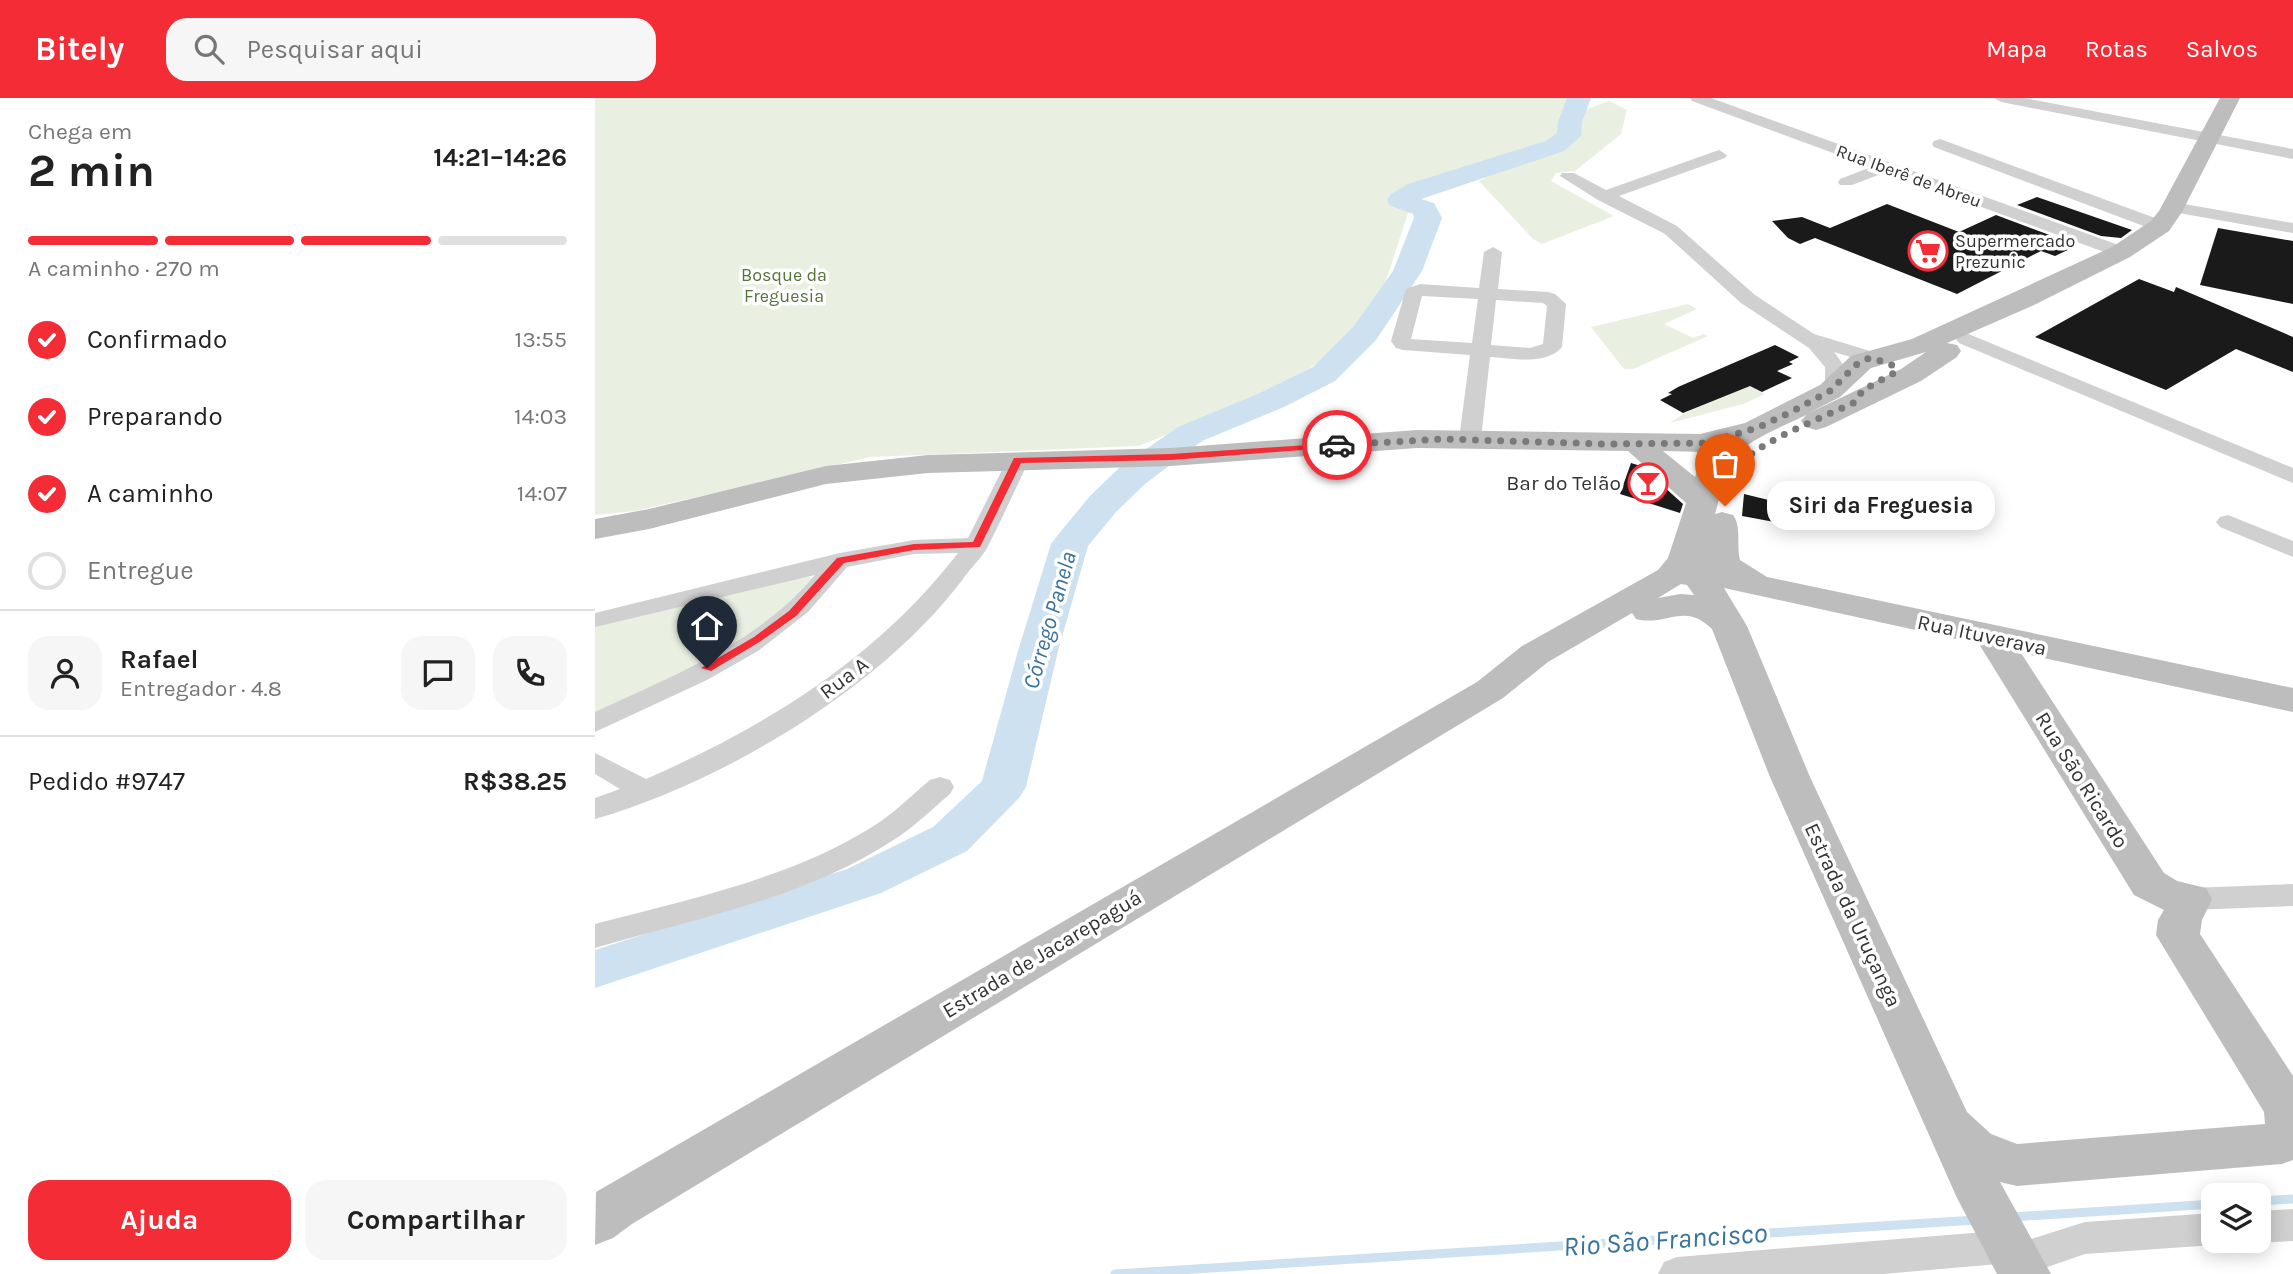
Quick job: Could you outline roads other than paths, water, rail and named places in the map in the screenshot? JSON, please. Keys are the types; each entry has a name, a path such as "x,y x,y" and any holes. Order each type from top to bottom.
{"main road":[{"name":"Estrada de Jacarepaguá","path":"1845,394 1856,365 1922,345 2121,252 2167,216 2230,98"},
{"name":"Estrada de Jacarepaguá","path":"1490,690 1552,666 1648,612 1685,568 1712,512 1759,438 1845,394 1911,374 2023,300"},
{"path":"1605,444 1643,451 1718,455 1740,454 1759,438"},
{"path":"595,528 649,519 826,475 893,467 1018,460 1171,457 1417,439 1605,444 1702,443 1759,438"},
{"path":"1643,451 1693,490 1712,512 1719,551 1725,564 1745,580 1778,590"},
{"name":"Estrada de Jacarepaguá","path":"1712,512 1718,455"},
{"name":"Estrada de Jacarepaguá","path":"595,1222 1490,690 1535,654 1685,568"},
{"name":"Rua Ituverava","path":"1685,568 2293,700"},
{"name":"Estrada da Uruçanga","path":"1685,568 1706,586 1729,627 1790,777 1946,1116 2007,1228"},
{"path":"1729,627 1731,612 1742,600 1778,590"},
{"path":"1648,612 1665,606 1695,604 1719,615 1729,627"},
{"name":"Rua São Ricardo","path":"2008,640 2191,900"},
{"path":"2007,1228 2289,1126 2178,935 2180,920 2191,900"}],"street":[{"name":"Rua Iberê de Abreu","path":"1697,98 2121,252"},
{"path":"2001,98 2293,154"},
{"path":"1940,144 2167,216 2293,228"},
{"path":"1604,196 1719,155"},
{"path":"1846,182 1885,167"},
{"path":"1567,176 1671,230 1731,286 1806,337 1831,359 1845,394"},
{"path":"1470,439 1493,252"},
{"path":"1428,290 1489,293 1548,298 1557,304 1552,346 1532,354 1480,351 1403,344 1401,341 1413,293 1428,290"},
{"path":"1806,337 1837,349 1873,358"},
{"path":"1966,339 2293,476"},
{"name":"Rua A","path":"595,809 646,792 721,756 841,684 888,644 942,590 977,545 1018,460"},
{"path":"2228,522 2293,550"},
{"path":"595,620 840,560 914,547 977,545"},
{"path":"595,723 707,668 757,639 792,614 840,560"},
{"path":"595,762 646,792"},
{"path":"595,936 770,883 833,859 873,840 940,787"},
{"path":"2191,900 2293,895"},
{"path":"2271,1226 2293,1225"},
{"path":"1677,1274 2007,1228 2085,1238 2201,1230"}],"water":[{"path":"1435,179 1448,179 1425,193 1421,201 1431,210 1428,218 1416,208 1389,205 1388,201 1393,197"},
{"path":"681,942 595,978 595,965"}],"waterway":[{"name":"Córrego Panela","path":"595,969 864,881 950,839 1003,787 1038,651 1070,544 1103,504 1132,476 1190,434 1272,400 1324,374 1365,333 1407,271 1428,218 1424,209 1400,200 1417,190 1555,146 1569,136 1570,122 1579,98"},
{"name":"Rio São Francisco","path":"2271,1200 2293,1199"},
{"name":"Rio São Francisco","path":"2012,1217 2201,1205"},
{"name":"Rio São Francisco","path":"1115,1274 1976,1220"}],"place":[{"name":"Supermercado Prezunic","path":"1928,251"},
{"name":"Bar do Telão","path":"1648,483"},
{"name":"Siri da Freguesia","path":"1725,506"}],"park label":[{"name":"Bosque da Freguesia","path":"784,285"}]}
